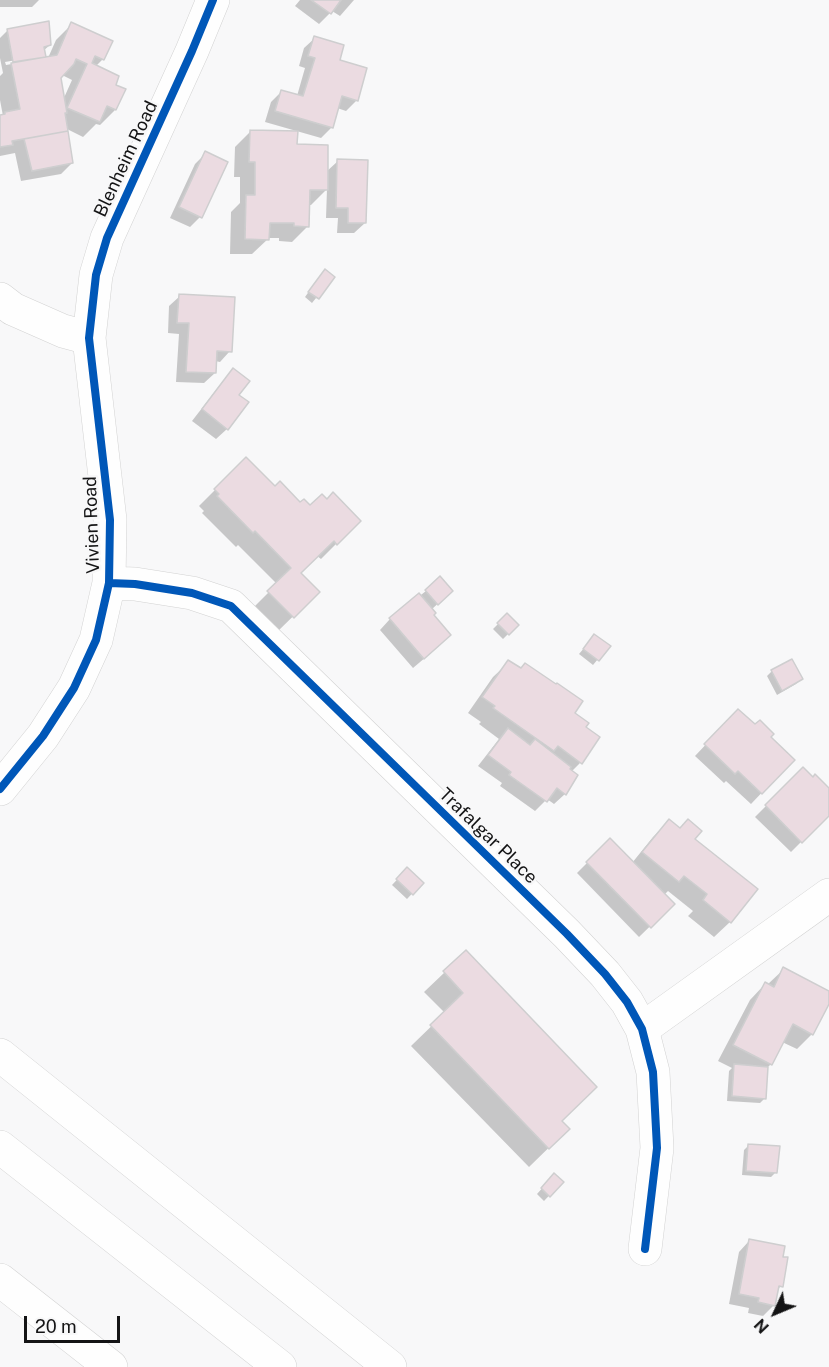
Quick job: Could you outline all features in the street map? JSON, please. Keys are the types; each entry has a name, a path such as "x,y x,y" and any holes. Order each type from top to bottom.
{"main road":[{"name":"Blenheim Road","path":"88,338 96,275 106,238 213,0"},
{"path":"0,299 13,309 33,318 63,331 88,338"},
{"name":"Vivien Road","path":"0,789 43,736 74,688 96,640 109,583 110,519 88,338"},
{"name":"Trafalgar Place","path":"109,583 135,584 192,593 231,606 567,934 605,974 627,1002 642,1029 653,1071 657,1148 645,1249"},
{"path":"642,1029 829,895"},
{"path":"0,1055 390,1367"},
{"path":"0,1147 280,1367"},
{"path":"0,1280 111,1367"}],"building":[{"path":"311,0 341,0 331,14"},
{"path":"49,21 51,45 44,47 46,57 13,62 7,29"},
{"path":"71,22 113,41 104,60 95,56 92,63 119,76 116,85 126,89 116,110 107,106 100,122 67,108 87,64 76,59 61,78 68,131 12,141 13,145 0,147 0,115 20,109 11,63 57,55"},
{"path":"314,36 344,45 340,60 367,68 358,101 342,96 333,128 275,111 281,90 303,96 315,58 308,56"},
{"path":"250,130 298,131 297,144 328,145 328,190 310,190 309,227 294,226 294,223 270,223 269,240 245,239 246,195 255,195 255,162 249,162"},
{"path":"68,131 73,163 32,171 24,139"},
{"path":"205,151 228,162 202,218 179,207"},
{"path":"337,159 368,160 366,223 348,223 348,208 336,208"},
{"path":"325,269 335,277 319,299 308,292"},
{"path":"179,294 235,297 232,352 217,351 216,373 186,372 189,323 177,323"},
{"path":"233,368 250,381 239,395 249,402 228,430 202,409"},
{"path":"246,457 275,486 280,481 300,502 304,499 310,505 322,494 327,499 333,492 361,521 337,545 334,541 301,573 320,592 294,618 267,591 291,568 255,531 253,533 217,496 219,494 214,489"},
{"path":"440,576 453,591 438,605 425,590"},
{"path":"419,593 451,635 424,659 389,618"},
{"path":"507,613 519,625 509,635 497,623"},
{"path":"594,634 611,646 599,661 583,649"},
{"path":"792,659 803,679 782,691 771,670"},
{"path":"508,660 521,668 525,663 583,701 575,713 589,723 586,727 600,737 582,764 558,746 554,751 493,708 495,706 482,697"},
{"path":"738,709 755,724 760,720 774,734 771,737 795,760 762,794 738,771 735,774 704,744"},
{"path":"508,728 530,745 535,739 578,775 566,795 557,788 547,802 509,775 511,772 488,755"},
{"path":"803,767 813,777 815,774 829,788 829,816 802,843 765,805"},
{"path":"669,819 680,828 688,819 702,831 695,839 758,889 731,923 703,900 707,894 684,876 679,882 642,852"},
{"path":"610,838 675,904 651,928 586,862"},
{"path":"407,867 424,883 413,895 396,879"},
{"path":"466,950 597,1087 562,1121 570,1129 549,1149 430,1025 463,993 443,971"},
{"path":"783,967 829,991 829,1004 813,1035 793,1024 772,1065 733,1045 765,982 774,987"},
{"path":"734,1064 768,1067 766,1099 732,1096"},
{"path":"748,1144 780,1146 777,1173 746,1171"},
{"path":"554,1173 564,1182 550,1197 541,1188"},
{"path":"749,1239 785,1246 783,1257 788,1257 783,1287 779,1286 775,1306 758,1302 759,1298 739,1294"}],"cycle path":[{"path":"0,789 43,736 74,688 96,640 109,583 110,520 89,338 96,275 107,238 213,0"},
{"path":"109,583 135,584 192,593 231,606 567,934 605,974 627,1002 642,1029 653,1072 657,1148 645,1249"}]}
